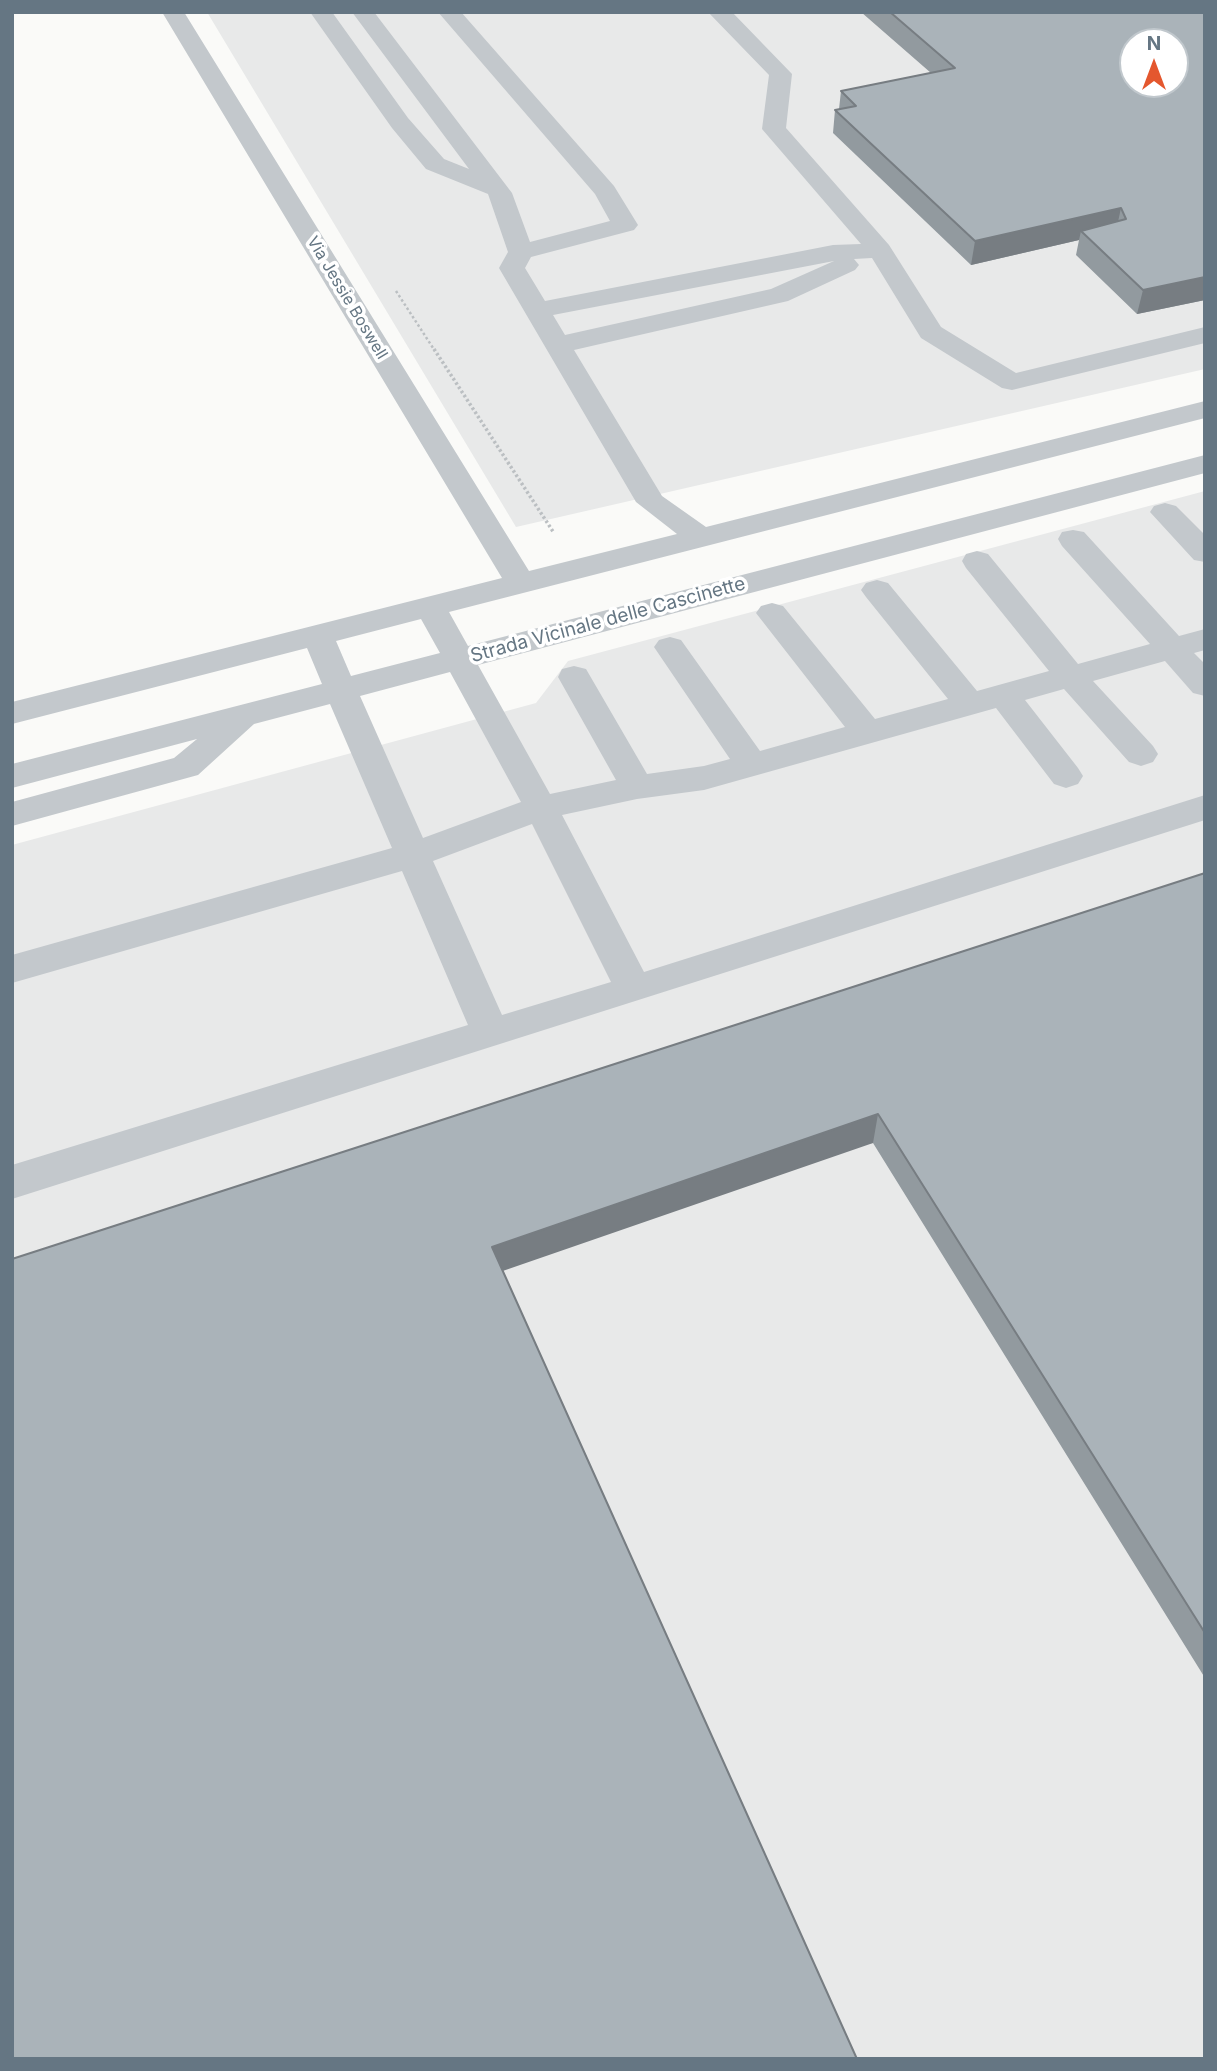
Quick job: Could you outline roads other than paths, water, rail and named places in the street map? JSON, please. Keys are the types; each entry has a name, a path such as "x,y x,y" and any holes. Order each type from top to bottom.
{"street":[{"name":"Via Jessie Boswell","path":"173,12 521,583"},
{"path":"321,12 400,123 435,164 495,187"},
{"path":"363,12 500,193 521,252"},
{"path":"449,12 605,191 625,225 521,252 512,268 651,502 701,537"},
{"path":"719,12 781,74 774,130 880,250 932,332 1012,382 1205,335"},
{"path":"547,327 779,295 880,250"},
{"path":"547,327 833,253 880,250"},
{"path":"27,773 17,711 1205,409"},
{"name":"Strada Vicinale delle Cascinette","path":"27,773 1205,464"},
{"path":"1164,512 1205,554"},
{"path":"1073,538 1205,685"},
{"path":"977,561 1071,677 1141,754"},
{"path":"877,590 970,704"},
{"path":"430,607 541,808 634,989"},
{"path":"772,613 867,733"},
{"path":"317,635 415,854 490,1032"},
{"path":"12,969 415,854 541,808 637,787 704,778 1205,639"},
{"path":"670,647 752,765"},
{"path":"574,677 637,787"},
{"path":"1003,695 1066,776"},
{"path":"12,814 186,767 246,715"},
{"path":"12,1182 634,989 1205,807"}]}
